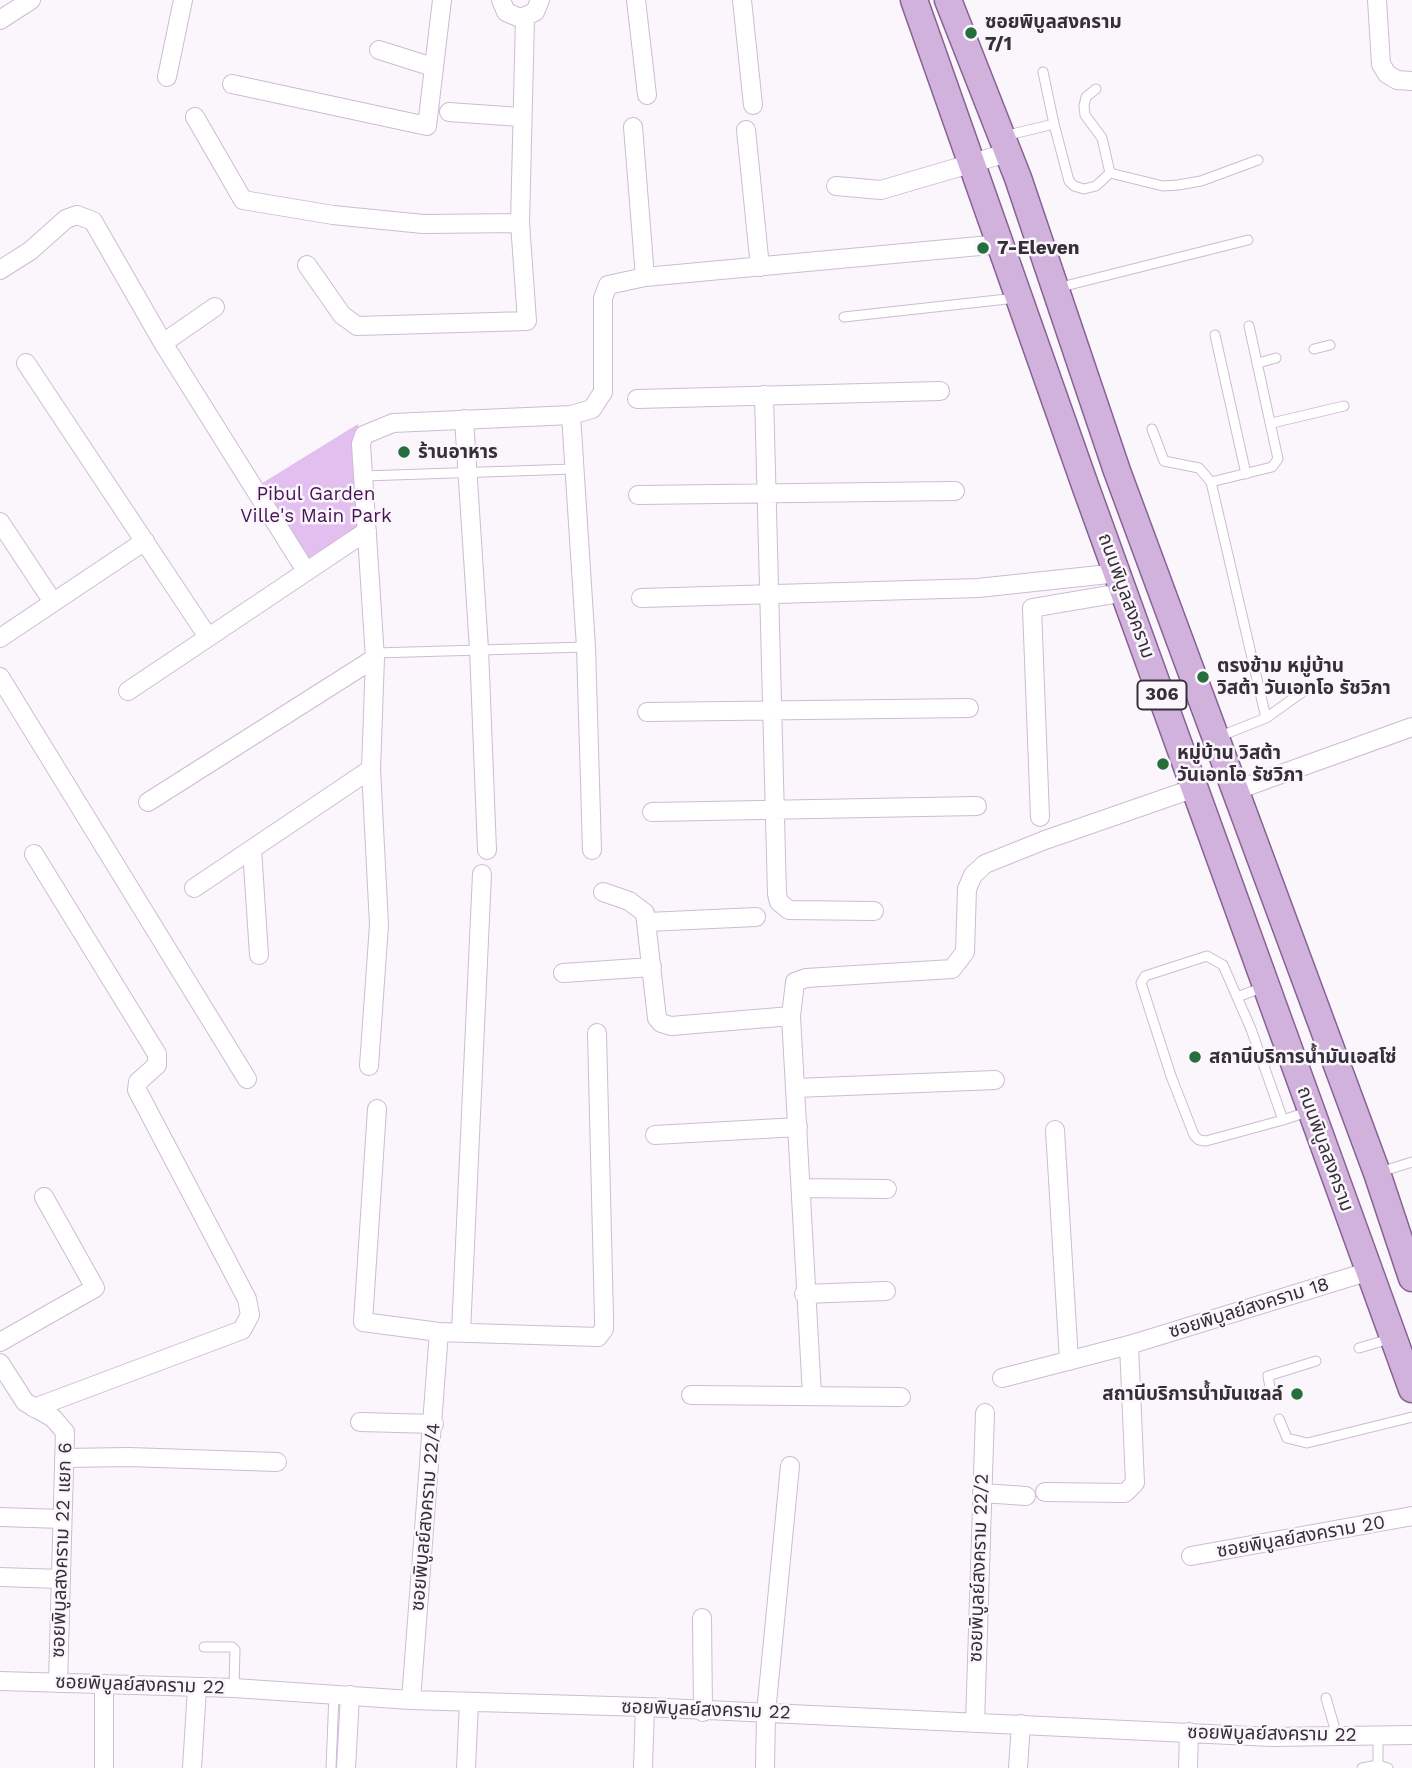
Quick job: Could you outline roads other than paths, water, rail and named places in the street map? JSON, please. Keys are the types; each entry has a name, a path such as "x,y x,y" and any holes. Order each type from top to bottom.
{"main road":[{"name":"ถนนพิบูลสงคราม","path":"914,0 1265,986 1412,1389"},
{"name":"ถนนพิบูลสงคราม","path":"948,0 1004,145 1117,471 1410,1267"},
{"path":"950,101 983,93"},
{"path":"1370,1270 1410,1267"}],"street":[{"path":"0,20 31,0"},
{"path":"167,77 183,0"},
{"path":"232,85 426,126 442,0"},
{"path":"500,0 510,15 526,18 535,12 540,0"},
{"path":"636,0 647,95"},
{"path":"742,0 753,105"},
{"path":"1377,0 1381,64 1387,74 1397,80 1412,80"},
{"path":"307,265 342,315 357,326 527,321 520,223 520,117 526,18"},
{"path":"379,50 433,67"},
{"path":"449,112 520,117"},
{"path":"195,117 243,200 333,215 423,224 520,223"},
{"path":"633,127 645,277"},
{"path":"746,130 760,267"},
{"path":"836,187 874,191 972,163 1004,145"},
{"path":"0,270 30,251 66,219 77,215 93,221 163,343 306,571"},
{"path":"369,1066 379,925 371,769 375,656 361,444 364,435 393,423 571,415 592,409 603,392 604,289 608,285 645,277 1001,244"},
{"path":"163,343 215,307"},
{"path":"26,363 208,637"},
{"path":"637,399 940,391"},
{"path":"764,396 777,894 783,907 789,910 874,911"},
{"path":"571,415 586,647 592,850"},
{"path":"464,419 479,649 487,850"},
{"path":"638,495 956,491"},
{"path":"0,522 53,602"},
{"path":"128,691 367,531"},
{"path":"0,638 145,541"},
{"path":"641,598 1122,582"},
{"path":"1040,817 1032,608 1122,582"},
{"path":"148,802 375,656"},
{"path":"0,677 247,1079"},
{"path":"647,712 969,708"},
{"path":"1234,791 1412,727"},
{"path":"194,888 371,769"},
{"path":"812,1395 804,1294 791,1016 795,982 806,978 952,969 965,952 967,889 973,876 985,864 1045,839 1195,788"},
{"path":"652,812 977,806"},
{"path":"252,849 259,955"},
{"path":"34,853 157,1054 157,1065 138,1082 137,1090 247,1299 250,1315 242,1330 34,1408"},
{"path":"461,1332 482,874"},
{"path":"603,892 641,908 648,922 657,1017 661,1023 671,1026 791,1016"},
{"path":"648,922 756,918"},
{"path":"563,973 652,967"},
{"path":"377,1109 363,1322 439,1332 590,1338 602,1335 597,1033"},
{"path":"796,1088 995,1080"},
{"path":"655,1135 798,1127"},
{"path":"1055,1130 1069,1361"},
{"path":"801,1188 887,1189"},
{"path":"0,1342 94,1289 44,1197"},
{"name":"ซอยพิบูลย์สงคราม 18","path":"1002,1378 1129,1345 1370,1270"},
{"path":"804,1294 886,1291"},
{"name":"ซอยพิบูลย์สงคราม 22/4","path":"411,1700 439,1332"},
{"path":"1045,1492 1125,1493 1135,1483 1129,1345"},
{"name":"ซอยพิบูลสงคราม 22 แยก 6","path":"0,1363 16,1391 34,1408 64,1427 58,1682"},
{"path":"691,1395 901,1397"},
{"name":"ซอยพิบูลย์สงคราม 22/2","path":"975,1723 985,1413"},
{"path":"360,1422 434,1424"},
{"path":"64,1458 129,1457 277,1462"},
{"path":"765,1768 766,1713 790,1466"},
{"path":"982,1493 1026,1496"},
{"name":"ซอยพิบูลย์สงคราม 20","path":"1191,1556 1412,1516"},
{"path":"0,1517 62,1519"},
{"path":"0,1577 61,1579"},
{"path":"702,1618 703,1712"},
{"name":"ซอยพิบูลย์สงคราม 22","path":"0,1681 234,1688 411,1700 645,1707 703,1712 1189,1732 1337,1736 1412,1734"},
{"path":"104,1684 104,1768"},
{"path":"192,1768 197,1688"},
{"path":"342,1695 346,1768"},
{"path":"466,1768 469,1702"},
{"path":"643,1768 645,1707"},
{"path":"1018,1768 1021,1724"},
{"path":"1188,1768 1189,1732"}],"lane":[{"path":"1043,72 1064,168 1074,186 1096,186 1110,173"},
{"path":"1096,89 1086,97 1083,106 1102,138 1110,173"},
{"path":"1004,145 1054,124"},
{"path":"1110,173 1170,185 1201,181 1258,160"},
{"path":"1055,289 1248,240"},
{"path":"844,317 1021,297"},
{"path":"1210,482 1276,464 1278,458 1249,326"},
{"path":"1215,335 1246,474"},
{"path":"1314,349 1330,345"},
{"path":"1258,363 1276,358"},
{"path":"1272,422 1344,406"},
{"path":"1152,429 1164,461 1199,468 1210,482 1266,718"},
{"path":"363,476 575,469"},
{"path":"375,656 479,649 586,647"},
{"path":"1215,738 1266,718 1311,685"},
{"path":"1283,1120 1223,965 1207,956 1145,976 1141,983 1175,1088 1199,1140 1206,1141 1283,1120 1310,1111"},
{"path":"1237,997 1265,986"},
{"path":"1377,1173 1412,1162"},
{"path":"1359,1348 1394,1338"},
{"path":"1271,1393 1268,1376 1316,1361"},
{"path":"1279,1419 1287,1438 1307,1443 1412,1417"},
{"path":"204,1647 232,1647 235,1650 234,1688"},
{"path":"331,1768 342,1695"},
{"path":"1326,1698 1337,1736"},
{"path":"1378,1736 1378,1765"},
{"path":"1362,1768 1378,1765 1388,1768"}],"place":[{"name":"ซอยพิบูลสงคราม 7/1","path":"971,33"},
{"name":"7-Eleven","path":"983,248"},
{"name":"ร้านอาหาร","path":"404,452"},
{"name":"ตรงข้าม หมู่บ้าน วิสต้า วันเอทโอ รัชวิภา","path":"1203,677"},
{"name":"หมู่บ้าน วิสต้า วันเอทโอ รัชวิภา","path":"1163,764"},
{"name":"สถานีบริการน้ำมันเอสโซ่","path":"1195,1057"},
{"name":"สถานีบริการน้ำมันเชลล์","path":"1297,1394"}],"park label":[{"name":"Pibul Garden Ville's Main Park","path":"316,505"}]}
